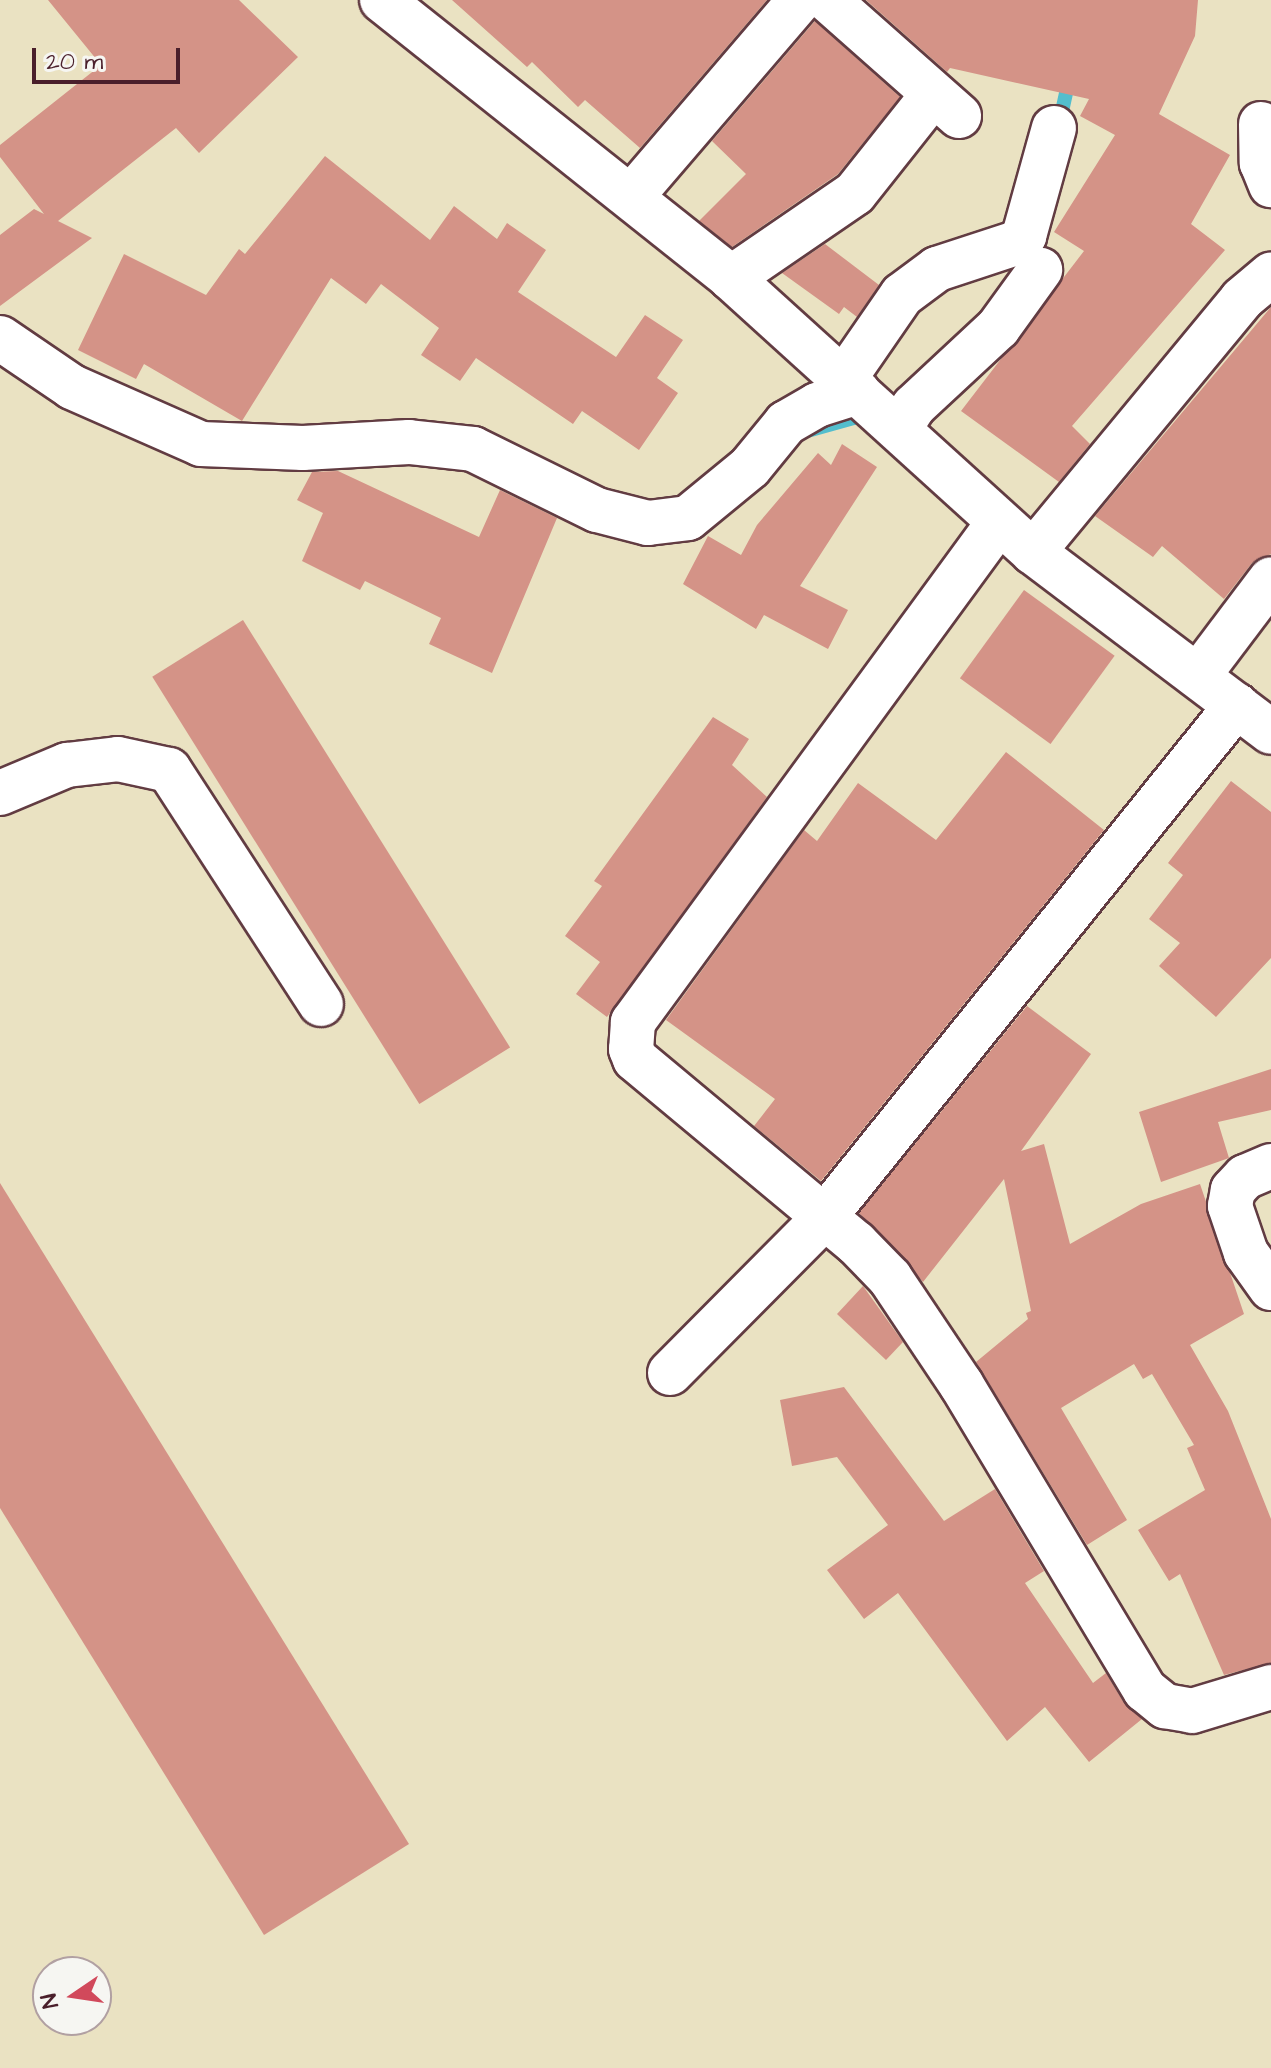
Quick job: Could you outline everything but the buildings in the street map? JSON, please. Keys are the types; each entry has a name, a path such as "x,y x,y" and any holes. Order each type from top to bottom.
{"street":[{"path":"382,0 731,278 1033,552 1271,732"},
{"path":"631,197 800,0"},
{"path":"731,278 855,193 945,106 828,0"},
{"path":"1261,124 1262,163 1271,185"},
{"path":"0,338 72,387 201,444 303,448 409,442 473,449 597,510 648,523 688,518 750,467 786,423 851,386 902,295 937,269 1016,243 1024,236 1054,128"},
{"path":"899,429 914,406 998,328 1040,270"},
{"path":"1033,552 1242,299 1271,275"},
{"path":"999,522 630,1030 635,1059 822,1220 856,1243 890,1278 961,1384 1145,1690 1165,1706 1192,1711 1271,1687"},
{"path":"1198,676 1271,579"},
{"path":"670,1373 822,1220 1237,705"},
{"path":"0,793 67,765 118,759 169,770 321,1004"},
{"path":"1271,1166 1245,1177 1233,1190 1230,1206 1246,1253 1271,1288"}],"waterway":[{"path":"1059,125 1070,75"},
{"path":"807,431 872,413"}]}
